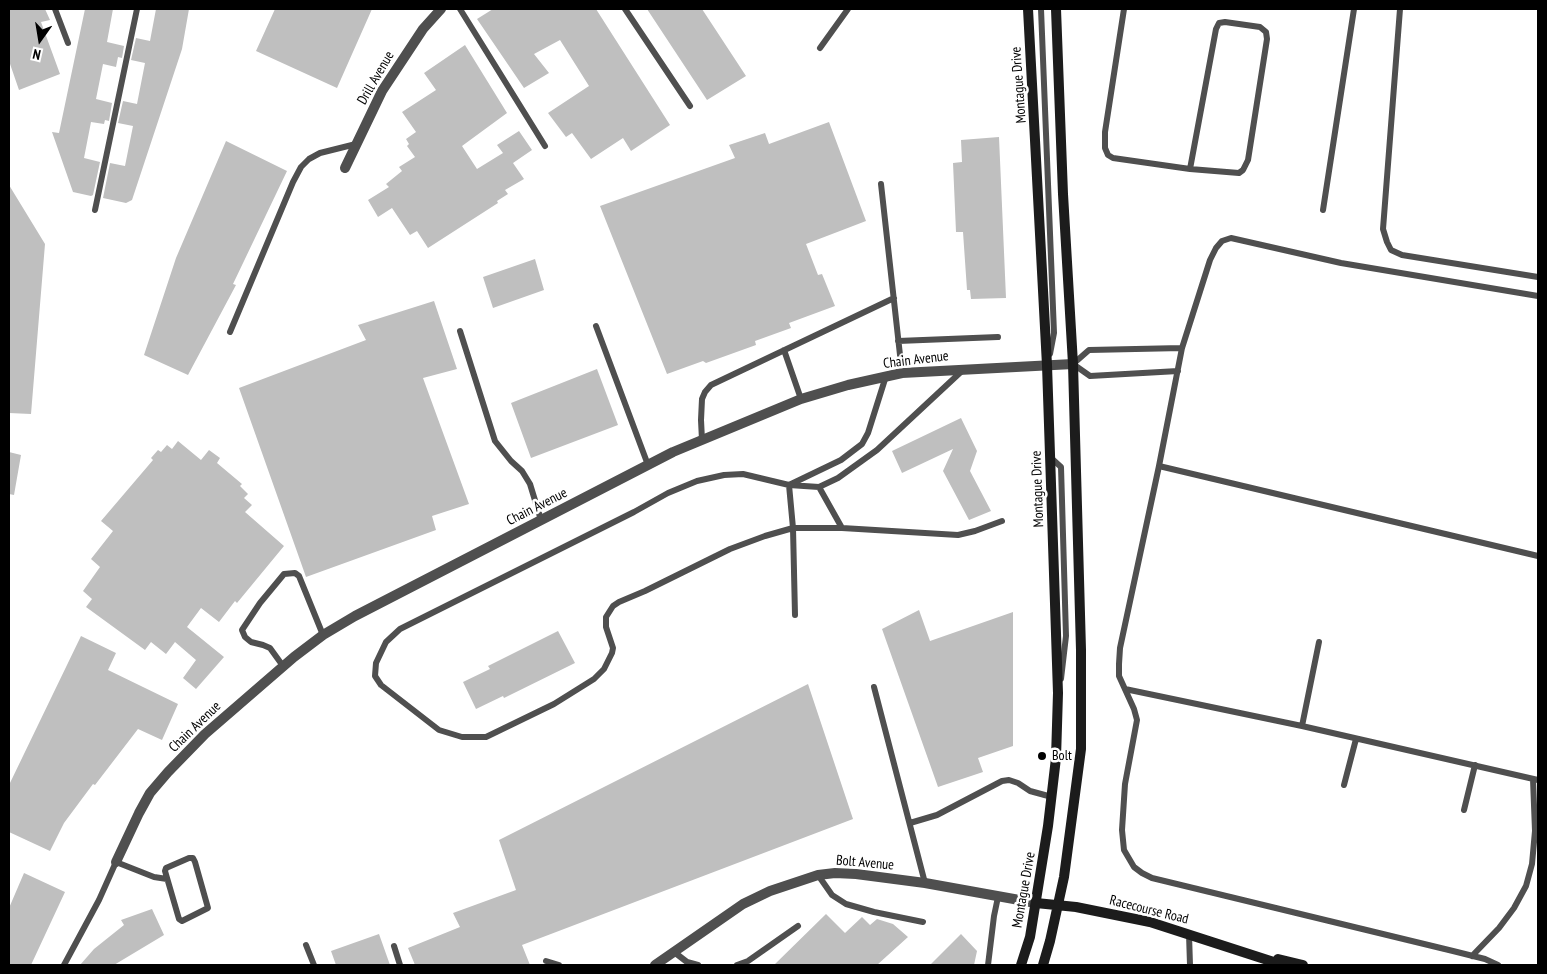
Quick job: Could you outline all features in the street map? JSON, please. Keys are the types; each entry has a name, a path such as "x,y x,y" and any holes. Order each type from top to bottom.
{"main road":[{"name":"Montague Drive","path":"1021,965 1030,937 1052,797 1056,758 1058,693 1047,365 1028,9"},
{"path":"1043,965 1058,905 1081,749 1081,650 1073,364 1063,194 1056,9"},
{"name":"Racecourse Road","path":"1036,903 1076,907 1150,922 1283,965"},
{"name":"Racecourse Road","path":"1231,948 1303,965"}],"street":[{"name":"Drill Avenue","path":"345,168 382,91 423,29 440,9"},
{"name":"Chain Avenue","path":"116,862 139,813 150,794 168,772 206,734 282,666 323,635 355,616 673,452 801,399 848,385 902,373 1073,364"},
{"name":"Bolt Avenue","path":"655,965 743,904 770,891 818,875 835,873 856,874 925,883 1036,903"}],"lane":[{"path":"55,9 68,43"},
{"path":"95,210 137,9"},
{"path":"460,9 545,146"},
{"path":"625,9 690,106"},
{"path":"820,48 848,9"},
{"path":"1041,9 1054,333 1047,365"},
{"path":"1124,9 1104,132 1105,148 1108,155 1113,158 1190,169 1239,173 1246,166 1267,39 1266,32 1260,27 1225,22 1219,23 1216,29 1190,169"},
{"path":"1322,210 1354,9"},
{"path":"1400,9 1383,229 1391,250 1402,255 1538,276"},
{"path":"230,332 292,182 301,167 309,159 320,153 357,144"},
{"path":"881,184 902,373"},
{"path":"1498,965 1472,956 1152,878 1134,867 1124,850 1122,830 1125,784 1137,720 1119,676 1120,648 1182,348 1210,260 1222,241 1231,238 1341,263 1538,296"},
{"path":"702,440 700,420 704,392 711,385 894,298"},
{"path":"596,326 648,465"},
{"path":"460,331 495,441 530,484 542,520"},
{"path":"898,341 998,336"},
{"path":"1178,371 1090,376 1073,364 1089,350 1182,348"},
{"path":"784,350 801,399"},
{"path":"964,369 864,461 819,487 789,485 743,474 724,475 697,481 668,493 634,512 400,629 386,642 376,663 375,676 381,685 439,730 462,736 486,736 554,704 599,674 608,664 612,653 606,627 606,617 613,606 744,543 793,528 842,528 958,535 1002,521"},
{"path":"789,485 841,460 862,444 868,433 886,376"},
{"path":"1159,466 1538,556"},
{"path":"789,485 793,528 795,616"},
{"path":"819,487 842,528"},
{"path":"282,666 270,648 251,642 245,637 242,630 260,603 284,574 295,573 299,576 323,635"},
{"path":"1302,726 1319,642"},
{"path":"874,687 925,883"},
{"path":"1125,689 1302,726 1536,780 1532,864 1526,886 1514,908 1499,928 1472,956"},
{"path":"1344,785 1356,739"},
{"path":"1464,810 1475,765"},
{"path":"910,823 937,815 1002,781 1018,782 1030,790 1052,797"},
{"path":"193,858 208,908 182,921 179,919 167,879 165,874 166,868 193,858"},
{"path":"64,965 99,900 116,862 154,877 167,879"},
{"path":"818,875 832,895 846,904 923,922"},
{"path":"988,965 998,897"},
{"path":"737,965 748,961 798,926"},
{"path":"1189,934 1190,965"},
{"path":"306,945 314,965"},
{"path":"394,946 400,965"},
{"path":"674,952 687,962 698,965"},
{"path":"546,961 560,965"}],"building":[{"path":"9,9 45,9 50,20 41,22 60,74 19,90 9,61"},
{"path":"85,9 113,9 107,42 124,46 122,58 118,57 116,67 103,64 96,99 112,103 109,121 105,120 104,124 91,122 84,158 100,162 93,195 91,196 73,192 52,132 59,133"},
{"path":"156,9 189,9 182,49 132,200 126,203 103,198 110,163 125,166 133,126 118,123 123,101 137,104 145,63 131,60 136,38 150,41"},
{"path":"275,9 372,9 337,88 256,51"},
{"path":"493,9 596,9 670,125 631,151 623,138 591,159 572,133 566,137 548,113 589,86 560,40 534,54 549,73 524,88 477,19"},
{"path":"647,9 702,9 746,76 707,100"},
{"path":"465,45 507,113 462,146 477,169 503,153 497,145 519,131 532,150 513,163 524,179 505,190 508,194 497,201 498,203 428,248 417,231 410,235 392,208 378,217 368,200 389,187 386,184 402,171 399,167 415,157 407,146 409,144 406,139 416,132 402,112 436,90 424,73"},
{"path":"829,122 866,221 806,244 818,275 822,274 835,306 789,323 791,328 755,341 756,345 706,363 703,361 667,374 600,206 735,158 729,145 765,133 769,144"},
{"path":"999,137 1006,298 971,299 970,290 967,290 963,232 956,232 953,163 962,162 961,140"},
{"path":"226,141 287,171 233,284 236,285 188,375 144,355 176,258"},
{"path":"9,185 45,244 31,414 9,413"},
{"path":"535,259 544,290 493,308 483,277"},
{"path":"434,301 457,369 423,378 469,504 432,516 436,530 306,577 239,388 366,340 358,325"},
{"path":"597,369 618,425 531,458 511,403"},
{"path":"961,418 977,451 970,471 991,511 969,520 943,471 953,449 902,473 892,451"},
{"path":"178,441 201,460 209,450 220,458 217,463 242,484 240,486 248,494 244,498 252,505 245,512 284,546 219,622 201,608 187,627 224,657 196,689 183,678 196,660 175,642 166,654 151,642 145,650 86,607 92,599 83,591 100,567 91,559 113,531 101,521 153,460 151,458 158,450 161,452 167,445 172,449"},
{"path":"9,452 21,455 14,495 9,494"},
{"path":"919,610 930,641 1013,612 1013,746 978,758 983,772 938,787 882,629"},
{"path":"558,631 575,663 504,698 503,696 476,709 463,682 490,669 488,666"},
{"path":"81,636 116,653 108,670 178,704 162,740 138,729 64,823 50,851 9,832 9,785"},
{"path":"808,684 853,819 522,945 530,965 415,965 408,948 460,927 453,913 516,890 499,840"},
{"path":"24,873 65,892 31,965 9,965 9,908"},
{"path":"152,909 164,935 114,965 80,965 94,949 124,925 121,920"},
{"path":"826,914 845,933 862,917 870,925 877,919 893,924 908,937 877,965 774,965"},
{"path":"379,934 390,965 336,965 331,951"},
{"path":"961,934 977,951 974,965 930,965"}],"place":[{"name":"Bolt","path":"1042,756"}]}
